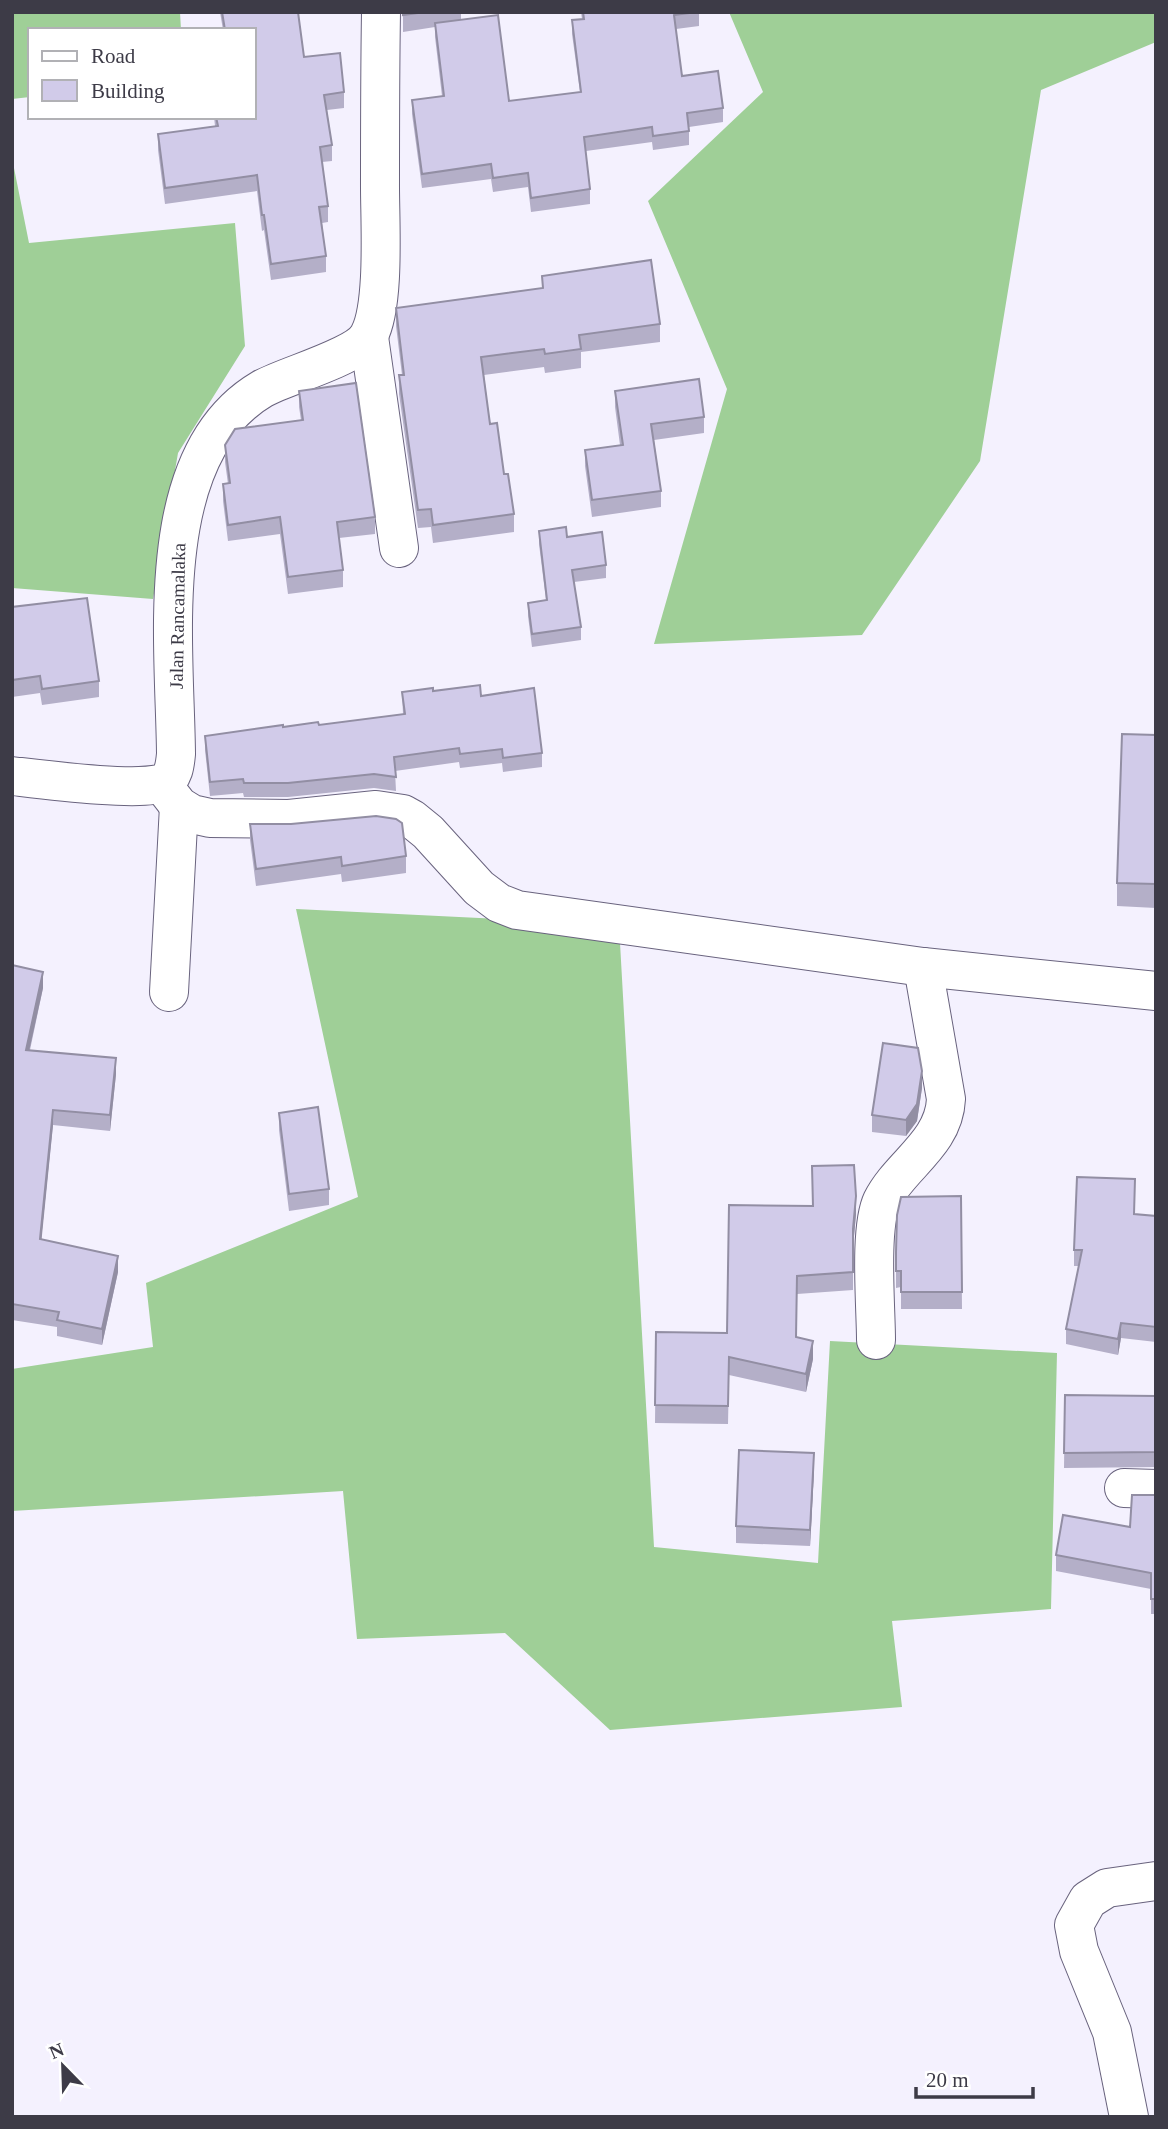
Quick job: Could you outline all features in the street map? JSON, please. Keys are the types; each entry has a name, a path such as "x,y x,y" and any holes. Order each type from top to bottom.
{"street":[{"path":"381,12 380,256 375,318 369,337 399,548"},
{"name":"Jalan Rancamalaka","path":"171,795 170,778 176,754 174,581 179,532 186,501 202,456 223,422 248,399 288,376 353,351 369,337"},
{"path":"12,776 144,786 171,795 192,814 210,818 289,819 376,810 403,814 428,832 479,888 499,903 517,910 923,967 1156,991"},
{"path":"169,992 171,795"},
{"path":"876,1340 875,1241 879,1210 891,1187 923,1151 942,1122 946,1110 923,967"},
{"path":"1129,2117 1111,2032 1079,1951 1074,1925 1088,1900 1107,1888 1156,1881"}],"green space":[{"path":"12,12 180,12 181,28 28,28 28,97 12,99"},
{"path":"729,12 1156,12 1156,42 1041,90 980,461 862,635 654,644 727,389 648,201 763,92"},
{"path":"12,158 29,243 235,223 245,346 178,453 153,599 12,588"},
{"path":"296,909 619,925 654,1547 818,1563 830,1341 1057,1353 1051,1609 892,1621 902,1707 610,1730 505,1633 357,1639 343,1491 12,1511 12,1369 153,1347 146,1283 358,1197"}],"building":[{"path":"222,12 298,12 304,57 340,53 344,92 324,95 332,145 320,147 328,206 319,207 326,256 271,264 257,175 165,188 158,134 218,126 216,119 256,119 256,28 225,28"},
{"path":"403,12 425,12 403,15"},
{"path":"583,12 697,12 674,15 682,76 718,71 723,108 687,113 689,131 653,136 652,127 584,137 590,189 531,198 528,173 493,178 491,164 422,174 412,100 444,96 435,23 498,15 509,101 581,92 572,20 584,19"},
{"path":"651,260 660,324 579,335 581,349 545,354 544,349 481,357 490,424 497,423 504,474 508,474 514,514 433,525 431,509 418,510 399,375 404,375 396,308 543,288 542,276"},
{"path":"699,379 704,417 651,424 661,491 592,500 585,450 623,445 615,391"},
{"path":"356,383 375,517 337,522 343,570 288,577 280,517 228,525 223,484 230,483 225,445 235,429 303,420 299,391"},
{"path":"566,527 567,537 602,532 606,565 572,570 581,627 532,634 528,603 547,600 539,531"},
{"path":"87,598 99,681 42,689 40,676 12,680 12,607"},
{"path":"480,685 481,696 534,688 542,753 503,758 502,749 460,754 459,748 394,757 396,777 374,774 288,783 244,783 243,779 210,782 205,736 283,725 318,722 319,725 405,714 402,692"},
{"path":"1122,734 1156,735 1156,884 1117,883"},
{"path":"376,816 396,819 402,823 406,856 342,866 341,857 256,869 250,824 291,824"},
{"path":"12,965 43,972 26,1050 116,1058 110,1115 53,1110 40,1239 118,1256 102,1329 57,1320 59,1312 12,1304"},
{"path":"883,1043 918,1048 922,1071 917,1104 906,1120 872,1115"},
{"path":"318,1107 329,1189 289,1194 279,1113"},
{"path":"854,1165 856,1196 853,1272 797,1276 796,1337 813,1341 806,1374 729,1357 728,1406 655,1405 656,1332 727,1333 729,1205 813,1206 812,1166"},
{"path":"1077,1177 1135,1179 1134,1214 1156,1216 1156,1327 1121,1323 1118,1339 1066,1329 1082,1250 1074,1250"},
{"path":"961,1196 962,1292 901,1292 901,1271 896,1271 896,1252 897,1215 901,1197"},
{"path":"1065,1395 1156,1396 1156,1452 1064,1453"},
{"path":"739,1450 814,1453 810,1530 736,1526"},
{"path":"1132,1495 1156,1495 1156,1599 1151,1599 1151,1573 1056,1555 1063,1515 1130,1527"}]}
